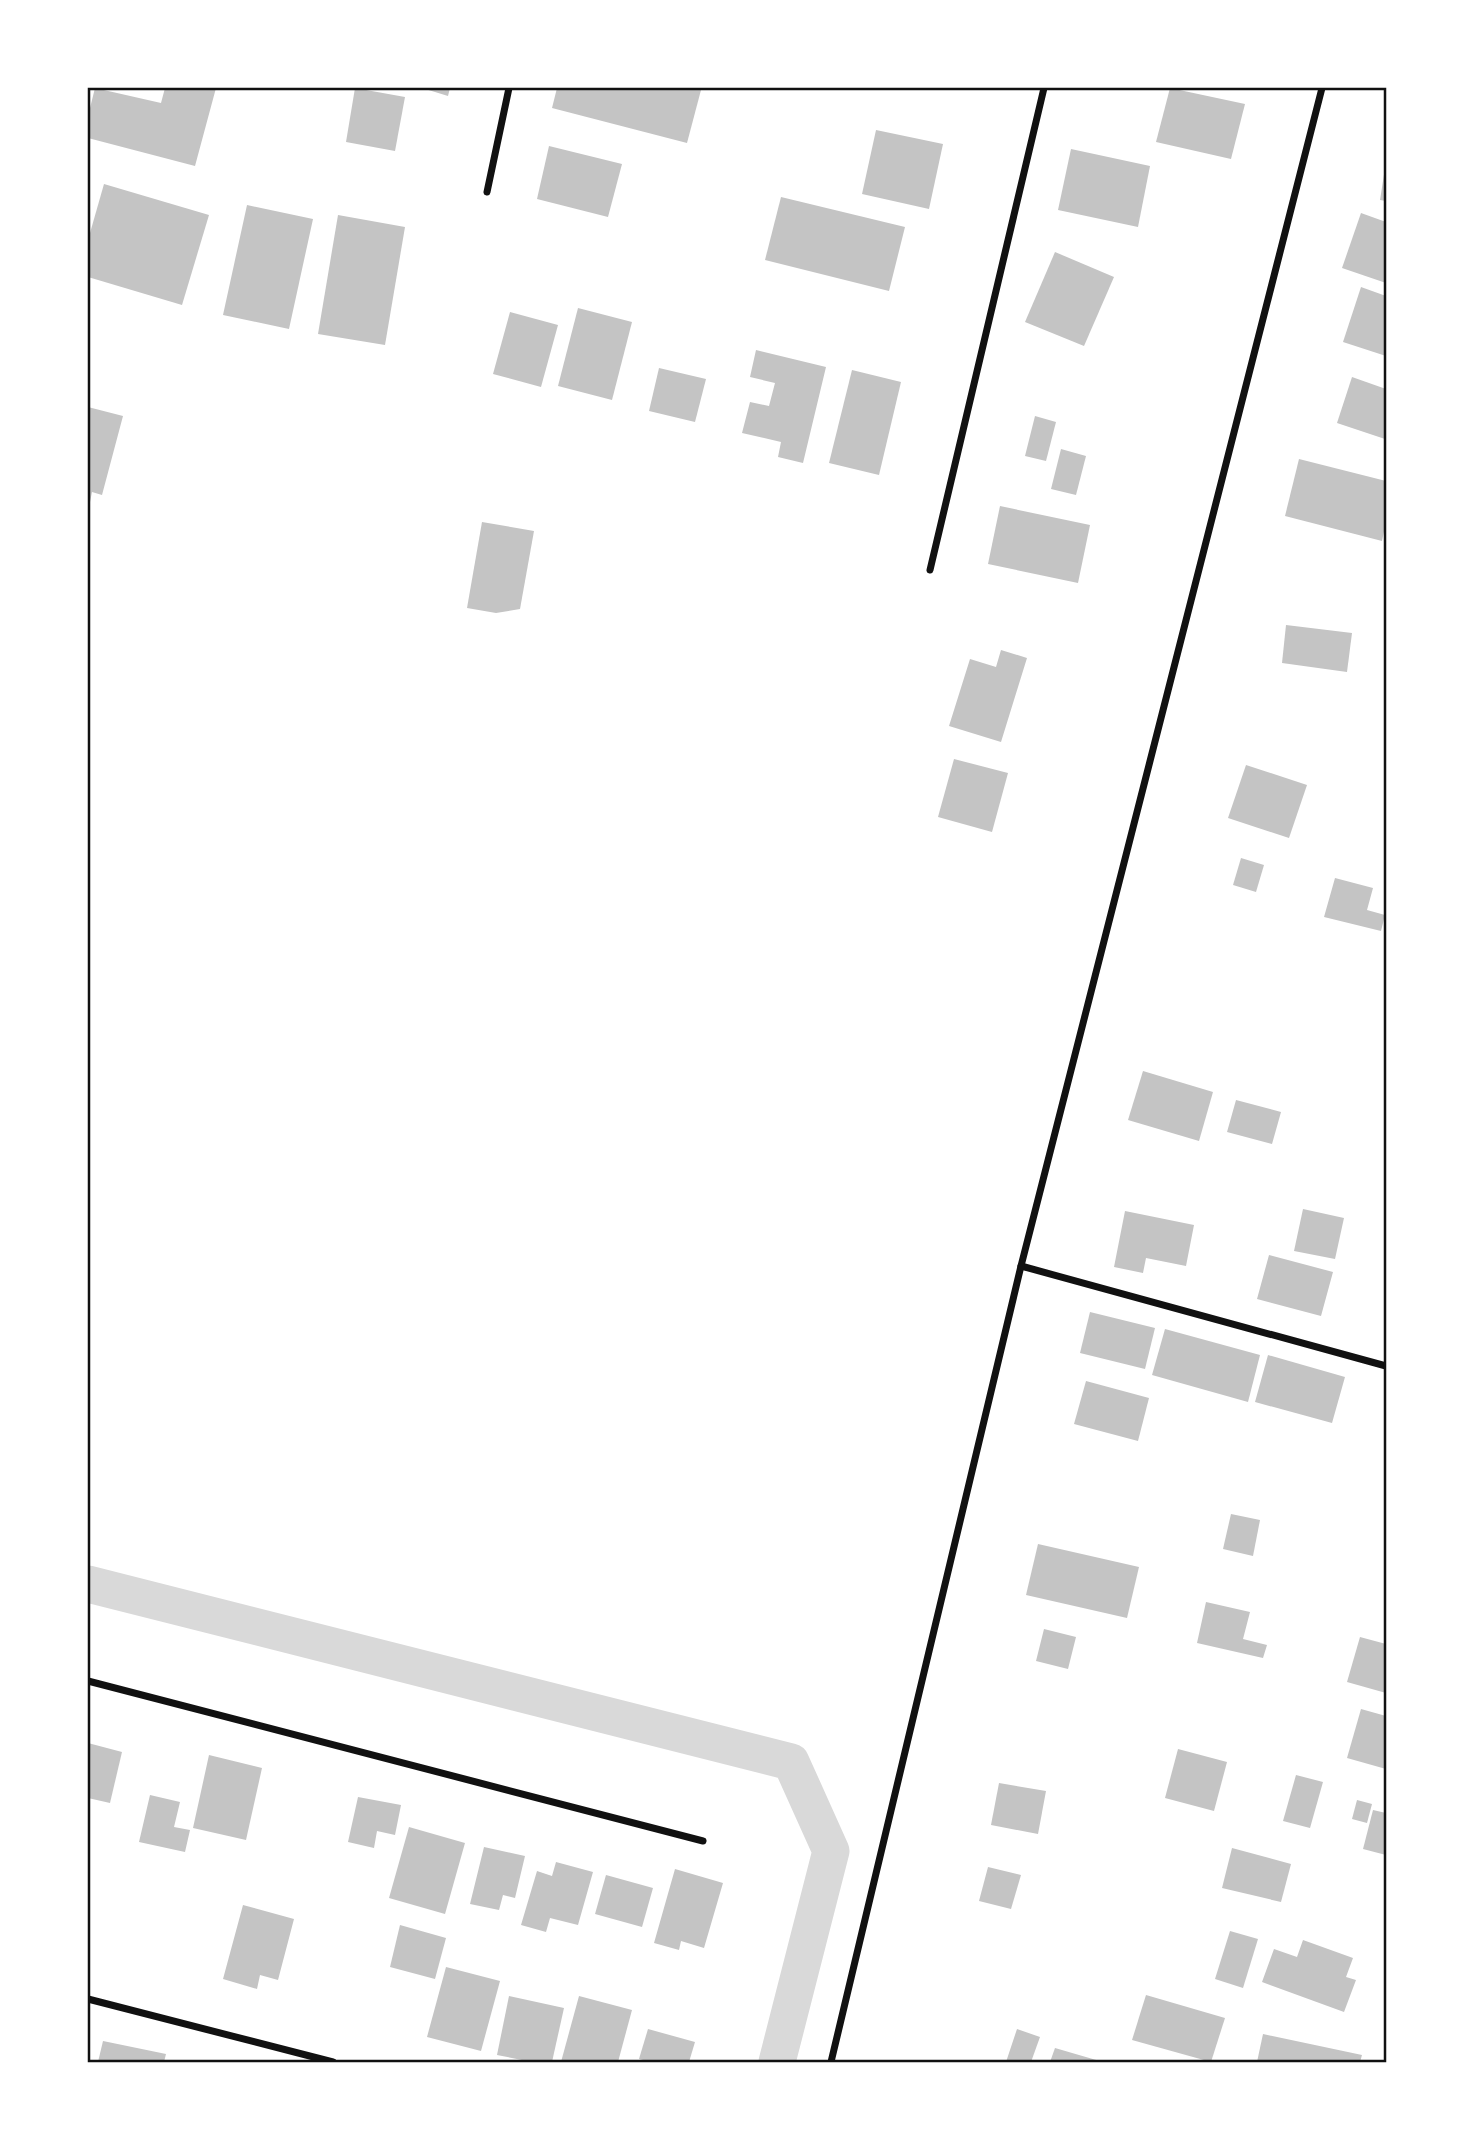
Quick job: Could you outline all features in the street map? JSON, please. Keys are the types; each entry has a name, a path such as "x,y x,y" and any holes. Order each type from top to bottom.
{"street":[{"path":"486,192 509,88"},
{"path":"930,570 1044,88"},
{"path":"831,2063 1021,1266 1322,88"},
{"path":"1021,1266 1387,1366"},
{"path":"88,1681 703,1841"},
{"path":"88,1999 333,2063"}],"building":[{"path":"95,88 161,103 165,88 216,88 195,166 88,138 88,116"},
{"path":"355,88 405,97 395,151 346,142"},
{"path":"422,88 450,88 448,96"},
{"path":"557,88 701,90 687,143 552,108"},
{"path":"1170,88 1245,104 1231,159 1156,142"},
{"path":"876,130 943,144 929,209 862,194"},
{"path":"549,146 622,164 608,217 537,199"},
{"path":"1071,149 1150,166 1138,227 1058,210"},
{"path":"1386,168 1386,201 1380,200"},
{"path":"104,184 209,215 182,305 88,277 88,240"},
{"path":"781,197 905,227 889,291 765,260"},
{"path":"247,205 313,219 289,329 223,315"},
{"path":"1361,213 1386,222 1386,283 1342,268"},
{"path":"338,215 405,227 385,345 318,334"},
{"path":"1055,252 1114,277 1084,346 1025,322"},
{"path":"1361,287 1386,296 1386,356 1343,342"},
{"path":"578,308 632,322 612,400 558,386"},
{"path":"510,312 558,325 541,387 493,374"},
{"path":"756,350 826,367 803,463 778,457 781,442 742,433 750,402 769,406 775,383 750,377"},
{"path":"659,368 706,379 695,422 649,411"},
{"path":"852,370 901,382 879,475 829,463"},
{"path":"1352,377 1386,389 1385,439 1337,423"},
{"path":"88,407 123,416 102,495 92,492 89,507"},
{"path":"1035,416 1056,422 1046,461 1025,456"},
{"path":"1061,449 1086,456 1076,495 1051,489"},
{"path":"1299,459 1386,481 1386,522 1382,541 1285,516"},
{"path":"1000,506 1090,525 1078,583 988,564"},
{"path":"482,522 534,531 520,609 496,613 467,608"},
{"path":"1286,625 1352,633 1347,672 1282,663"},
{"path":"1001,650 1027,658 1001,742 949,726 970,659 996,667"},
{"path":"954,759 1008,773 992,832 938,817"},
{"path":"1246,765 1307,785 1289,838 1228,818"},
{"path":"1241,858 1264,865 1256,892 1233,885"},
{"path":"1335,878 1373,888 1367,910 1385,915 1381,931 1324,917"},
{"path":"1143,1071 1213,1092 1199,1141 1128,1120"},
{"path":"1236,1100 1281,1112 1272,1144 1227,1132"},
{"path":"1303,1209 1344,1218 1335,1259 1294,1251"},
{"path":"1125,1211 1194,1225 1186,1266 1146,1258 1143,1273 1114,1267"},
{"path":"1269,1255 1333,1272 1321,1316 1257,1299"},
{"path":"1090,1312 1155,1328 1145,1369 1080,1353"},
{"path":"1165,1329 1260,1355 1248,1402 1152,1375"},
{"path":"1268,1355 1345,1377 1332,1423 1255,1402"},
{"path":"1086,1381 1149,1398 1138,1441 1074,1424"},
{"path":"1231,1514 1260,1520 1253,1556 1223,1549"},
{"path":"1038,1544 1139,1567 1127,1618 1026,1595"},
{"path":"1206,1602 1250,1612 1243,1639 1267,1645 1263,1658 1197,1643"},
{"path":"1044,1629 1076,1637 1068,1669 1036,1661"},
{"path":"1360,1637 1386,1644 1386,1693 1347,1682"},
{"path":"1361,1709 1386,1716 1386,1769 1347,1758"},
{"path":"88,1743 122,1752 110,1803 88,1798"},
{"path":"1178,1749 1227,1762 1214,1811 1165,1798"},
{"path":"209,1755 262,1768 246,1840 193,1828"},
{"path":"1296,1775 1323,1782 1310,1828 1283,1821"},
{"path":"999,1783 1046,1791 1038,1834 991,1825"},
{"path":"150,1795 180,1802 174,1827 190,1830 185,1852 139,1842"},
{"path":"358,1797 401,1805 395,1835 377,1831 374,1848 348,1842"},
{"path":"1357,1800 1372,1804 1367,1823 1352,1819"},
{"path":"1373,1810 1386,1813 1386,1855 1363,1849"},
{"path":"409,1827 465,1843 445,1914 389,1898"},
{"path":"484,1847 525,1856 515,1898 503,1895 499,1910 470,1904"},
{"path":"1232,1848 1291,1864 1281,1902 1222,1888"},
{"path":"556,1862 593,1872 578,1925 550,1918 546,1932 521,1925 537,1871 552,1876"},
{"path":"988,1867 1021,1875 1011,1909 979,1901"},
{"path":"675,1869 723,1883 704,1948 681,1941 679,1950 654,1943"},
{"path":"606,1875 653,1888 642,1927 595,1914"},
{"path":"243,1905 294,1919 278,1980 260,1975 257,1989 223,1979"},
{"path":"400,1925 446,1938 435,1979 390,1967"},
{"path":"1230,1931 1258,1939 1243,1988 1215,1979"},
{"path":"1303,1940 1353,1958 1346,1977 1356,1980 1344,2012 1262,1982 1274,1949 1297,1957"},
{"path":"446,1967 500,1981 481,2051 427,2037"},
{"path":"1146,1995 1225,2018 1211,2062 1132,2040"},
{"path":"509,1996 564,2008 552,2062 532,2062 497,2055"},
{"path":"579,1996 632,2010 618,2062 561,2062"},
{"path":"648,2029 695,2042 689,2062 651,2062 639,2059"},
{"path":"1017,2029 1040,2037 1031,2062 1006,2062"},
{"path":"1263,2034 1362,2055 1360,2062 1257,2062"},
{"path":"103,2041 166,2054 164,2062 98,2062"},
{"path":"1055,2048 1103,2062 1050,2062"}],"waterway":[{"path":"88,1584 791,1762 831,1851 777,2062"}]}
